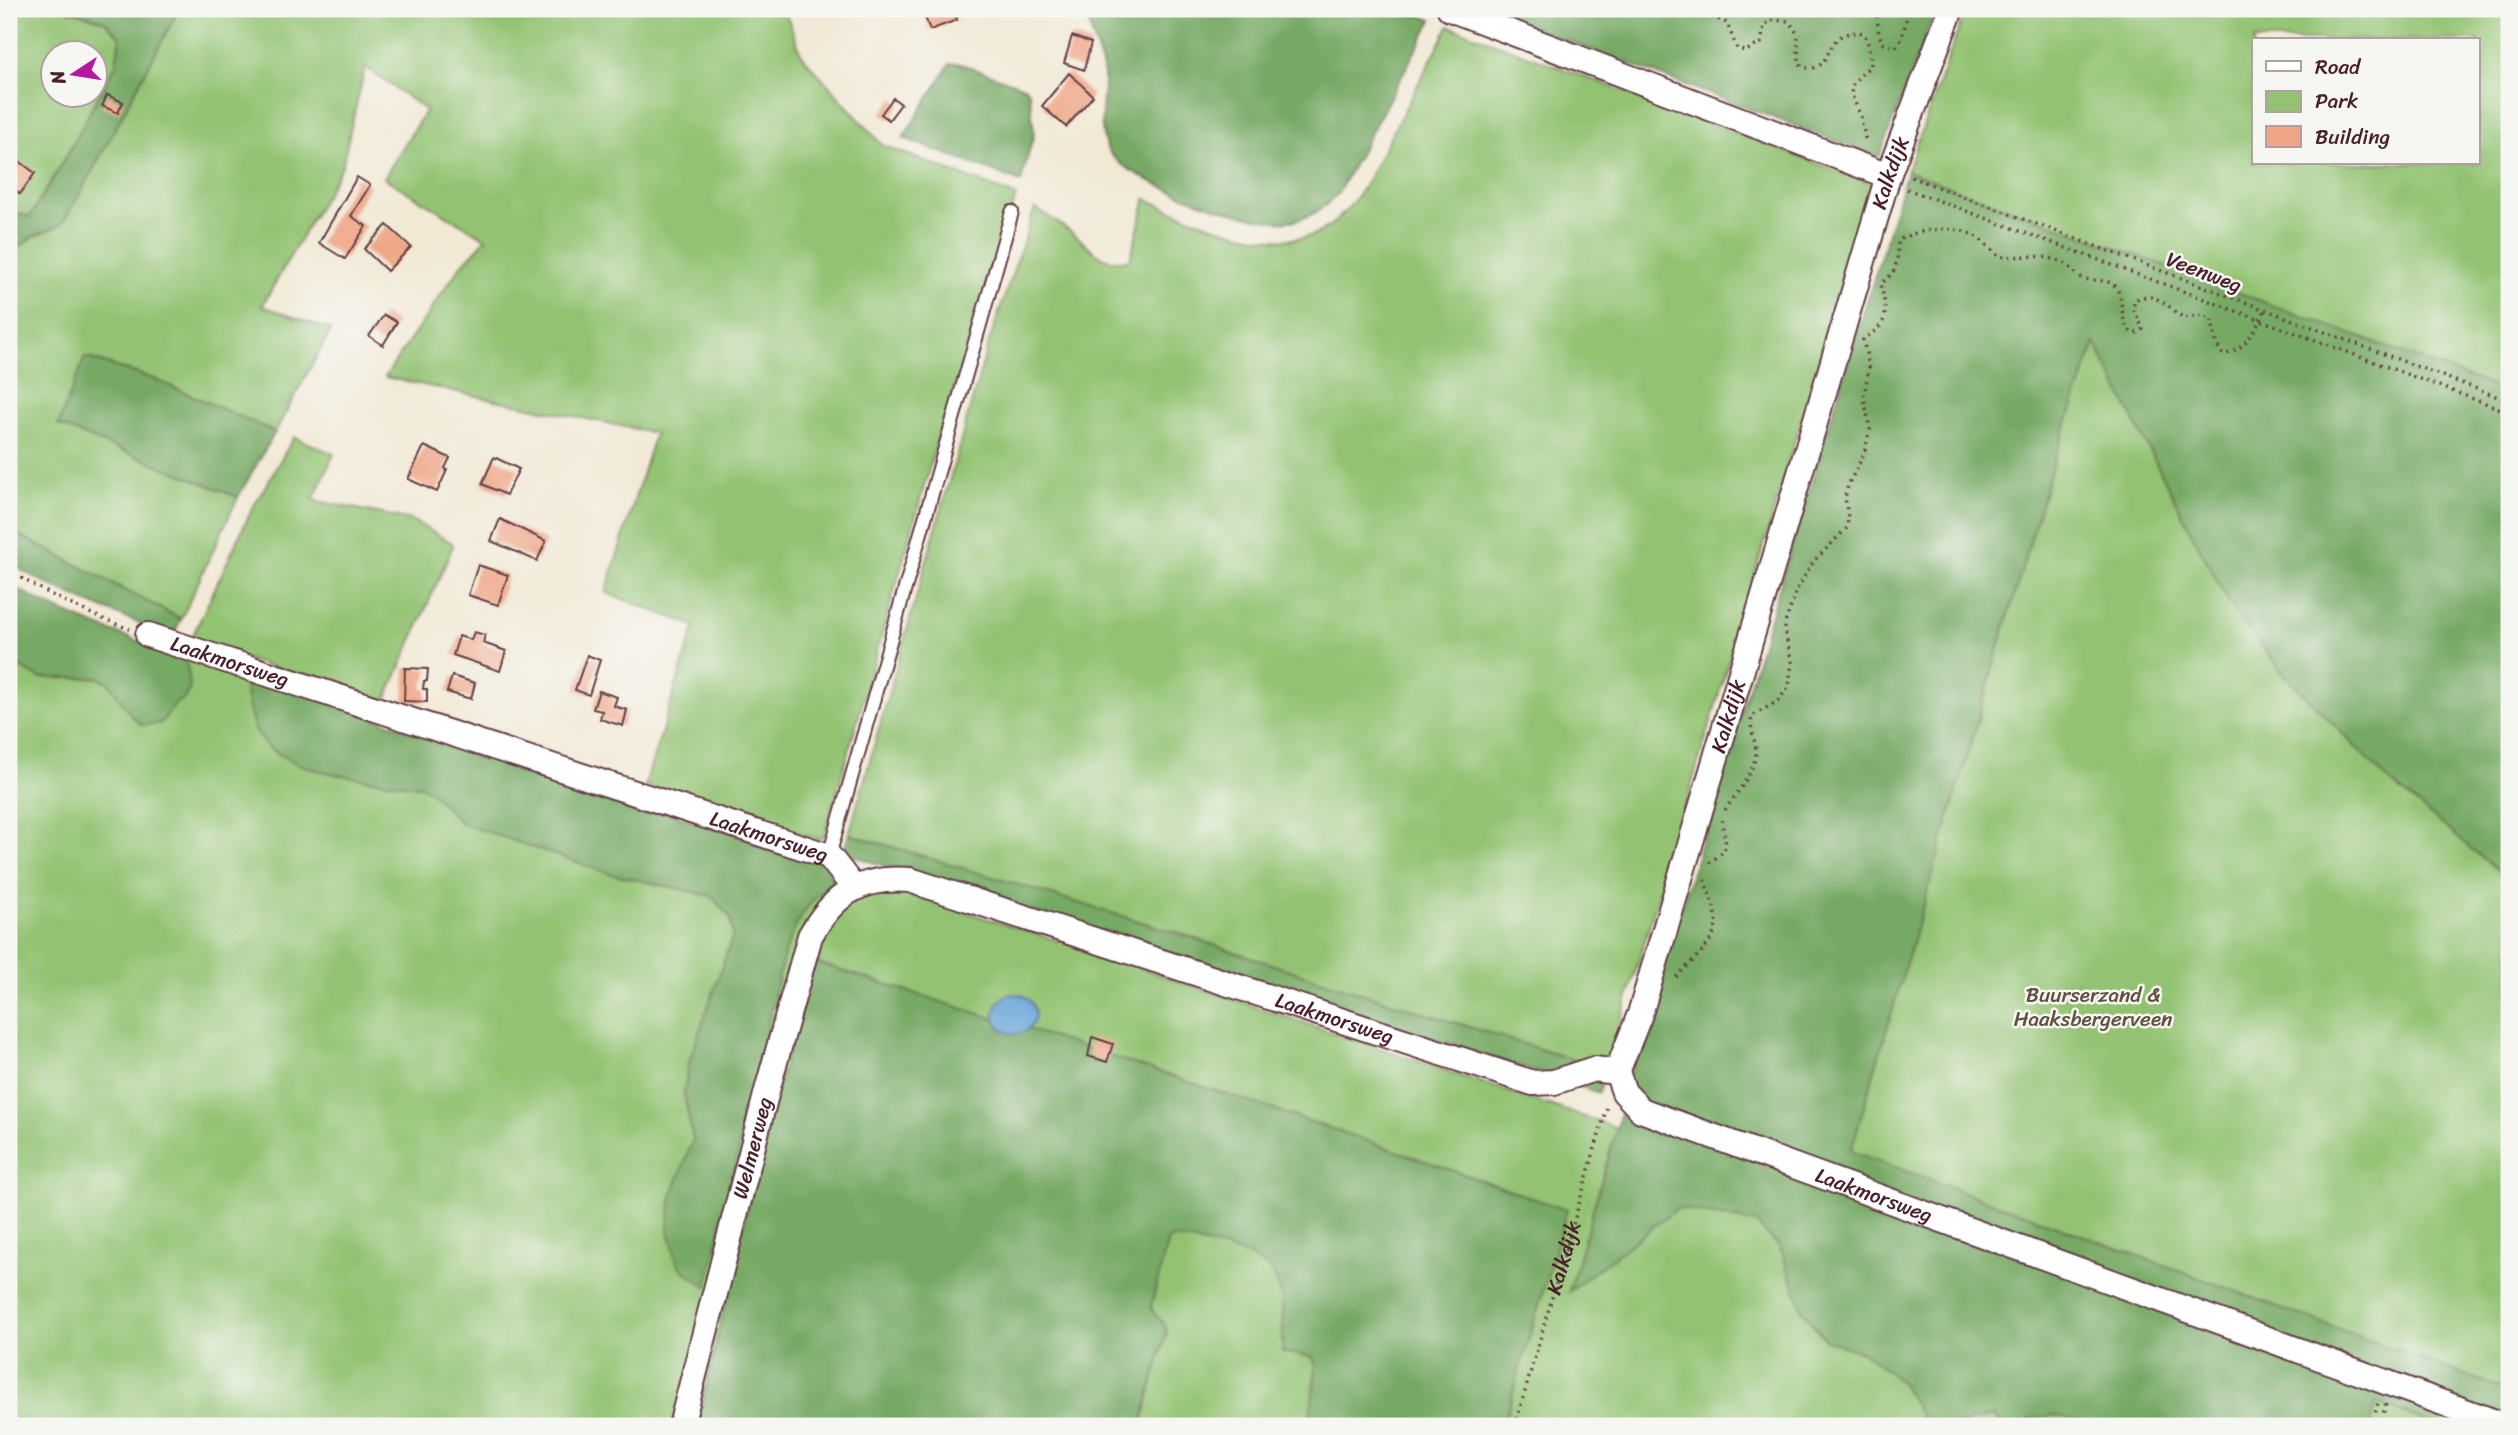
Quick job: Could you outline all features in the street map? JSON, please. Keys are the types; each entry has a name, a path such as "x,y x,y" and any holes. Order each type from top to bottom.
{"street":[{"path":"1450,9 1881,174"},
{"name":"Kalkdijk","path":"1617,1072 1640,1014 1881,174 1951,9"},
{"name":"Laakmorsweg","path":"148,635 829,856 854,888 872,880 910,880 1533,1083 1554,1082 1594,1069 1617,1072 1624,1092 1641,1110 2506,1426"},
{"name":"Welmerweg","path":"681,1426 768,1087 810,936 822,914 854,888"}],"lane":[{"path":"829,856 1012,212"}],"path":[{"path":"1700,9 1707,15 1727,23 1737,48 1746,51 1761,43 1764,26 1771,20 1788,21 1795,27 1799,38 1799,62 1802,67 1809,68 1823,62 1840,36 1848,32 1864,33 1869,46 1871,65 1853,83 1851,93 1881,174 1907,189 2509,412"},
{"path":"1876,9 1879,35 1884,44 1896,47 1902,38 1905,19 1912,9"},
{"name":"Veenweg","path":"1881,174 1910,177 2509,401"},
{"path":"1705,867 1723,855 1726,848 1722,817 1754,761 1756,751 1752,716 1777,701 1789,686 1793,662 1785,633 1797,589 1813,562 1847,528 1845,497 1848,485 1864,454 1870,429 1864,397 1869,366 1863,340 1884,321 1886,312 1881,284 1893,272 1897,261 1898,241 1911,234 1954,229 1976,237 1999,257 2055,259 2075,269 2083,279 2112,283 2117,289 2123,320 2132,333 2143,329 2133,308 2135,300 2150,296 2166,303 2184,318 2203,315 2211,318 2217,346 2224,355 2243,345 2263,311"},
{"path":"9,571 99,618 148,635"},
{"path":"1669,984 1710,941 1716,927 1716,916 1703,875"},
{"name":"Kalkdijk","path":"1515,1426 1617,1072"}],"green space":[{"path":"9,9 65,9 104,21 121,37 116,64 108,79 108,38 38,38 38,108 92,108 30,217 9,211"},
{"path":"65,9 179,9 61,225 32,237 9,252 9,211 30,217 92,108 108,108 108,79 116,64 120,37 104,21"},
{"path":"179,9 784,9 802,56 882,145 1016,196 939,434 824,837 817,839 645,785 695,626 606,593 655,433 385,377 460,267 486,239 384,178 426,110 365,67 342,166 262,306 331,330 275,432 154,379 85,357 59,425 238,497 181,619 9,530 9,362 15,345 9,344 9,252 32,237 61,225"},
{"path":"1089,9 1403,9 1432,20 1338,193 1310,215 1296,220 1272,221 1221,209 1164,187 1119,162 1108,150 1102,133 1104,76 1090,26"},
{"path":"1482,9 1936,9 1879,157"},
{"name":"Buurserzand & Haaksbergerveen","path":"1966,9 2509,9 2509,1426 2401,1413 2439,1426 9,1426 9,584 35,600 168,652 187,668 185,658 886,893 899,891 1075,946 1617,1128 1909,172 1907,171"},
{"path":"1449,26 1872,184 1606,1070 1178,933 849,834 988,345 1035,208 1070,231 1097,254 1115,261 1130,259 1146,199 1207,224 1255,237 1299,238 1318,233 1344,214 1363,188"},
{"path":"958,63 1025,87 1029,91 1034,133 1021,182 903,138 950,64"},
{"path":"1907,171 2509,392 2509,880 2386,778 2285,675 2244,624 2227,599 2193,536 2095,343 2054,460 1851,1151 2509,1391 2509,1426 2439,1426 2376,1403 2369,1426 2096,1425 2053,1415 2031,1419 2021,1426 2000,1426 1994,1416 1949,1426 1927,1426 1902,1383 1864,1353 1826,1340 1803,1312 1780,1247 1756,1223 1678,1208 1569,1291 1617,1128 1628,1081"},
{"path":"85,357 154,379 275,432 238,497 58,425"},
{"path":"294,437 334,454 313,500 411,520 452,543 385,702 190,642 251,511"},
{"path":"9,530 181,619 173,636 69,594 9,563"},
{"path":"9,584 73,616 185,658 190,684 187,695 177,702 161,723 142,725 132,716 108,682 98,678 40,678 9,661"},
{"path":"243,676 822,862 833,879 809,905 797,923 784,954 707,1287 683,1270 677,1262 668,1227 672,1194 693,1140 684,1094 688,1065 733,935 730,917 711,896 611,874 461,823 432,793 421,786 329,773 284,757 267,745 255,729"},
{"path":"849,834 1178,933 1606,1070 1599,1093 1252,978 846,854"},
{"path":"815,962 996,1019 1000,1027 1012,1034 1027,1029 1336,1130 1567,1210 1503,1426 1309,1426 1316,1366 1313,1357 1282,1352 1281,1299 1271,1271 1261,1263 1234,1251 1176,1238 1168,1240 1151,1307 1167,1331 1141,1426 697,1426 763,1140"}],"water":[{"path":"1015,994 1029,1000 1035,1014 1029,1028 1015,1034 1001,1028 995,1014 1001,1000"}],"building":[{"path":"922,9 953,9 957,20 930,30"},
{"path":"1072,36 1091,43 1084,70 1064,63"},
{"path":"1069,73 1093,96 1066,127 1042,106"},
{"path":"108,95 123,102 118,113 107,108"},
{"path":"893,98 901,104 889,120 881,114"},
{"path":"9,143 15,147 10,154 35,173 20,194 9,185"},
{"path":"357,177 370,185 351,216 366,226 345,259 319,243"},
{"path":"387,225 411,247 387,271 364,249"},
{"path":"384,315 397,322 383,345 369,336"},
{"path":"424,446 450,458 437,492 408,479"},
{"path":"494,457 519,469 506,495 482,484"},
{"path":"500,519 546,541 537,561 491,541"},
{"path":"478,565 508,575 498,605 468,595"},
{"path":"474,632 485,635 483,643 506,651 500,671 453,655 459,636 471,640"},
{"path":"587,655 600,660 589,695 575,690"},
{"path":"405,668 428,669 423,689 427,689 427,702 404,701"},
{"path":"452,676 475,683 471,699 447,692"},
{"path":"599,691 617,697 614,706 627,710 623,726 600,719 602,711 593,709"},
{"path":"1092,1037 1113,1044 1107,1062 1088,1056"}]}
